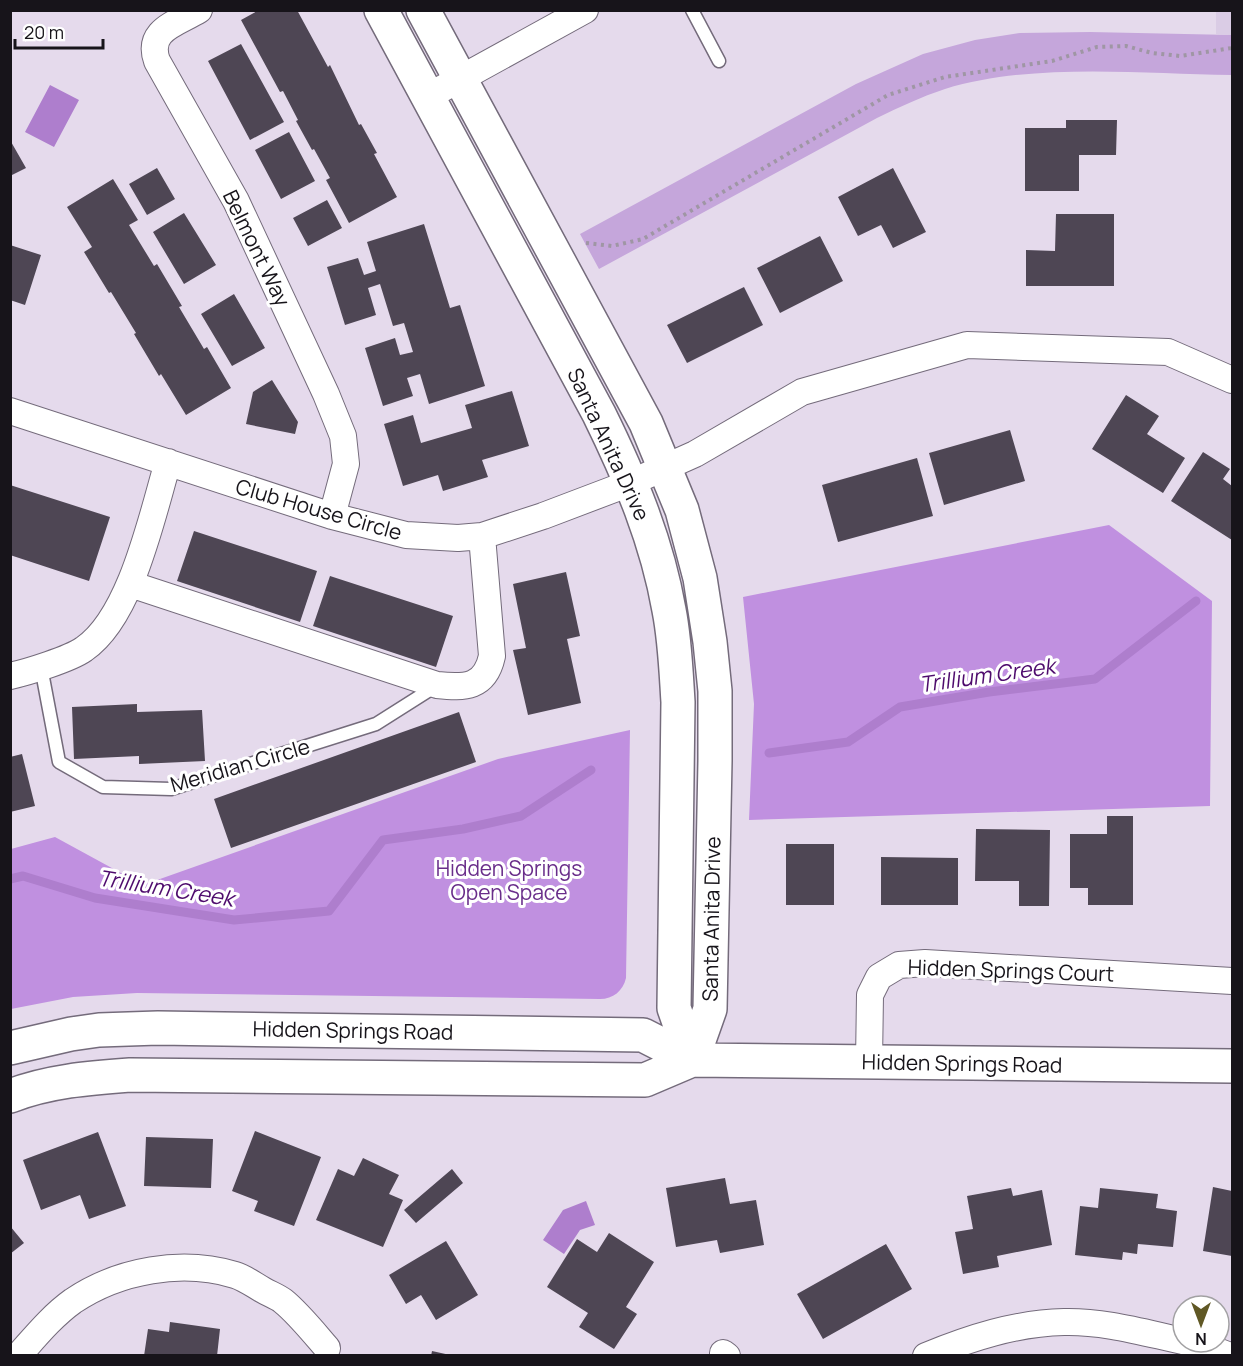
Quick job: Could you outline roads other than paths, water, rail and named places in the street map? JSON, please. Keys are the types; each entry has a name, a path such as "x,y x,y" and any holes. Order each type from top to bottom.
{"main road":[{"name":"Santa Anita Drive","path":"381,10 599,414 648,526 670,612 678,702 674,1008 692,1060"},
{"name":"Santa Anita Drive","path":"423,10 646,423 682,510 700,578 715,691 711,1009 692,1060"},
{"name":"Hidden Springs Road","path":"10,1048 99,1030 158,1028 643,1035 692,1060"},
{"name":"Hidden Springs Road","path":"10,1096 49,1084 83,1078 130,1075 645,1080 692,1060 1233,1066"}],"street":[{"name":"Belmont Way","path":"199,10 159,33 154,40 153,51 236,201 326,394 343,436 346,464 332,516"},
{"path":"427,97 585,10"},
{"path":"630,483 695,454 802,392 967,345 1168,351 1233,380"},
{"name":"Club House Circle","path":"10,411 332,516 405,536 458,538 482,536 630,483"},
{"path":"10,676 84,650 110,624 130,584 168,462"},
{"path":"130,584 437,685 453,686 482,679 489,669 492,656 482,536"},
{"name":"Hidden Springs Court","path":"869,1062 870,995 879,978 899,965 925,963 1233,981"},
{"path":"18,1356 51,1320 72,1302 92,1290 114,1279 136,1273 172,1269 197,1269 236,1275 283,1301 327,1348"},
{"path":"926,1356 963,1341 1004,1330 1065,1322 1119,1328 1171,1339"}],"lane":[{"path":"692,10 719,61"},
{"name":"Meridian Circle","path":"41,667 59,762 103,787 171,789 376,724 437,685"}],"waterway":[{"name":"Trillium Creek","path":"769,753 848,742 900,707 989,692 1095,679 1196,601"},
{"name":"Trillium Creek","path":"10,879 23,876 95,898 234,920 329,911 383,840 463,829 521,816 591,770"}],"park label":[{"name":"Hidden Springs Open Space","path":"509,880"}]}
